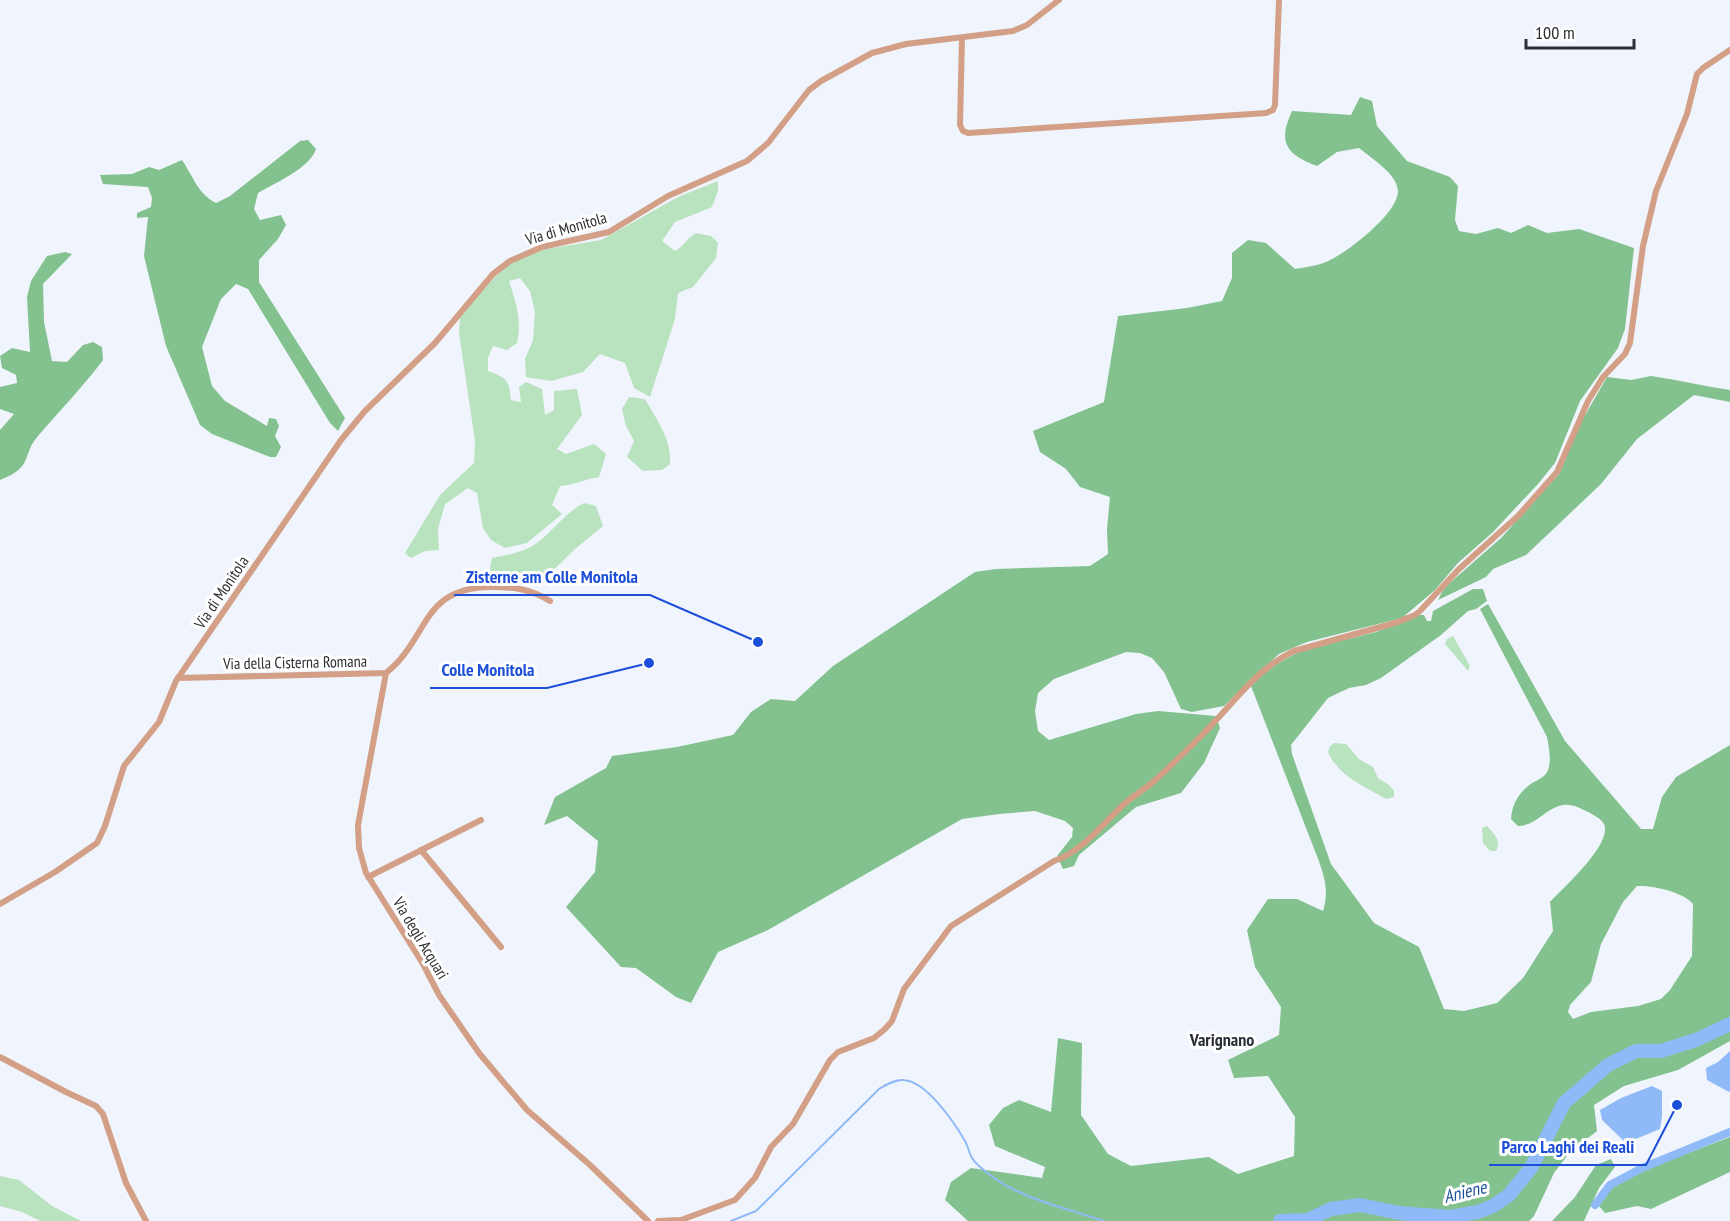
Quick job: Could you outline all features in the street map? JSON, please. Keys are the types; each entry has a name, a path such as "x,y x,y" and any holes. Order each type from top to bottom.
{"street":[{"name":"Via di Monitola","path":"0,904 50,875 97,843 105,826 124,766 159,722 178,678 348,431 365,411 435,343 501,267 539,248 609,232 668,196 747,161 768,143 808,90 872,53 906,44 1006,33 1020,29 1059,0"},
{"path":"962,38 960,125 966,133 1266,113 1273,110 1275,102 1279,0"},
{"path":"658,1221 681,1220 735,1200 755,1178 771,1147 793,1124 807,1104 830,1060 838,1052 874,1038 892,1021 904,989 951,926 1054,861 1067,857 1124,804 1153,782 1201,736 1260,672 1294,651 1395,623 1415,615 1459,569 1518,516 1557,472 1588,401 1603,377 1625,354 1630,343 1643,246 1656,191 1687,114 1698,74 1730,50"},
{"name":"Via della Cisterna Romana","path":"178,678 386,673 403,657 430,615 443,600 452,594 473,588 514,587 532,591 550,601"},
{"name":"Via degli Acquari","path":"386,673 358,825 360,853 369,877 426,968 439,995 482,1056 523,1107 590,1165 648,1221"},
{"path":"369,877 481,820"},
{"path":"421,850 501,947"},
{"path":"0,1057 96,1106 103,1114 126,1183 146,1221"}],"green space":[{"path":"1360,97 1372,101 1377,126 1407,161 1450,177 1458,186 1455,220 1459,231 1476,234 1498,228 1511,233 1528,225 1547,233 1579,229 1634,248 1625,329 1618,348 1580,401 1555,463 1538,484 1493,532 1458,563 1435,590 1402,618 1307,642 1279,654 1224,706 1192,712 1181,709 1164,672 1152,658 1140,653 1126,652 1054,679 1038,693 1035,711 1038,731 1049,740 1136,714 1158,711 1216,716 1220,728 1204,763 1181,793 1136,807 1079,855 1074,866 1063,869 1057,856 1072,837 1073,828 1065,821 1035,811 962,819 768,930 718,952 691,1003 676,997 636,968 621,967 566,907 595,872 598,841 567,816 544,825 555,797 606,768 612,756 677,747 733,735 751,712 771,699 795,701 833,666 975,572 996,569 1090,566 1108,554 1107,529 1110,497 1080,487 1066,469 1040,452 1033,431 1104,402 1118,316 1187,308 1222,301 1232,278 1232,253 1248,240 1266,243 1295,269 1335,258 1380,222 1395,201 1398,192 1394,179 1383,167 1359,148 1337,152 1317,166 1298,157 1287,146 1285,139 1292,111 1351,115"},
{"path":"308,140 316,149 307,162 258,193 254,209 260,220 281,215 286,225 278,239 259,260 259,282 345,418 338,431 330,423 248,289 236,284 221,299 202,347 212,386 225,401 267,426 269,418 276,419 279,426 275,436 281,447 276,457 270,457 212,434 200,425 166,346 144,256 148,217 137,218 137,213 151,207 152,198 148,187 103,184 100,175 132,174 149,167 159,170 182,160 200,190 216,203 230,196 300,141"},
{"path":"718,181 718,191 712,207 675,222 662,241 675,251 696,233 711,236 718,243 716,258 693,287 678,293 675,319 650,397 634,388 625,363 600,354 583,372 551,381 526,377 525,359 533,340 535,312 530,291 520,278 509,281 519,319 517,343 507,350 493,346 488,358 488,371 506,381 511,400 521,402 519,387 526,382 542,389 545,415 554,410 554,391 577,389 582,415 557,449 566,454 594,444 606,454 599,477 560,486 552,505 562,514 527,543 505,548 491,540 483,528 477,493 468,488 445,504 438,529 439,550 425,551 411,558 405,553 440,495 474,463 475,441 459,333 460,316 511,263 541,250 601,240 678,197"},
{"path":"65,252 72,254 43,284 44,322 52,361 67,362 83,345 93,342 102,347 103,360 38,436 22,466 0,480 0,430 14,414 0,409 0,387 17,383 16,375 2,368 0,356 12,348 30,352 27,297 31,281 47,256"},
{"path":"1651,376 1730,390 1730,402 1694,395 1637,439 1601,484 1526,555 1493,569 1486,577 1438,600 1444,588 1501,538 1559,474 1580,424 1607,377 1631,380"},
{"path":"629,397 645,399 663,430 669,447 670,464 662,470 643,471 627,457 634,441 626,426 622,409"},
{"path":"584,503 596,506 603,526 575,549 537,586 499,580 489,574 492,558 527,549"},
{"path":"1473,589 1483,589 1487,601 1476,609 1468,611 1441,635 1381,678 1366,685 1349,688 1328,698 1291,745 1292,754 1331,864 1374,923 1419,947 1444,1009 1464,1011 1497,1003 1523,978 1553,931 1550,902 1594,854 1605,833 1604,824 1590,813 1567,805 1554,808 1535,821 1524,825 1518,826 1511,819 1513,808 1520,794 1544,776 1547,771 1550,762 1549,751 1547,737 1480,609 1488,604 1565,741 1641,829 1653,829 1662,797 1676,777 1730,745 1730,1041 1678,1070 1624,1086 1594,1105 1597,1131 1570,1152 1554,1173 1534,1216 1529,1221 968,1221 945,1200 951,1182 971,1168 1042,1178 1045,1167 995,1146 989,1125 1003,1108 1019,1100 1051,1112 1058,1038 1082,1043 1081,1115 1108,1154 1131,1166 1209,1157 1238,1174 1294,1156 1295,1117 1268,1076 1234,1078 1228,1060 1279,1035 1281,1007 1255,967 1247,930 1268,899 1297,899 1323,911 1326,895 1321,866 1251,686 1281,662 1309,648 1376,632 1419,615 1424,615 1427,621 1431,621 1433,611","holes":["1637,886 1675,893 1693,904 1692,956 1670,990 1661,999 1638,1006 1591,1012 1573,1019 1568,1012 1570,1005 1591,982 1601,944 1623,902"]},
{"path":"1453,636 1470,666 1468,671 1445,644 1447,639"},
{"path":"1334,743 1346,744 1359,759 1373,767 1378,778 1394,791 1394,797 1386,799 1345,774 1328,752"},
{"path":"1487,826 1498,840 1496,851 1490,851 1483,843 1482,828"},
{"path":"1730,1137 1730,1172 1651,1209 1637,1206 1605,1213 1598,1205 1613,1187 1644,1170"},
{"path":"1611,1159 1615,1167 1599,1188 1584,1221 1552,1221 1575,1197 1596,1165"},
{"path":"0,1176 19,1180 52,1206 81,1221 40,1221 22,1212 0,1206"}],"water":[{"path":"1730,1051 1729,1092 1707,1080 1706,1068 1718,1062"},
{"path":"1652,1086 1662,1091 1660,1129 1626,1143 1602,1120 1600,1110 1621,1098"}],"waterway":[{"name":"Aniene","path":"1280,1221 1307,1220 1331,1209 1360,1205 1399,1213 1450,1217 1478,1212 1493,1206 1509,1195 1531,1168 1564,1103 1608,1065 1636,1051 1661,1051 1696,1040 1730,1024"},
{"path":"731,1221 756,1211 879,1089 901,1080 913,1082 931,1095 954,1124 974,1161 993,1177 1032,1197 1104,1221"},
{"path":"1595,1205 1610,1185 1642,1168 1730,1132"}],"place":[{"name":"Zisterne am Colle Monitola","path":"758,642"},
{"name":"Colle Monitola","path":"649,663"},
{"name":"Parco Laghi dei Reali","path":"1677,1105"}],"district":[{"name":"Varignano","path":"1222,1040"}]}
